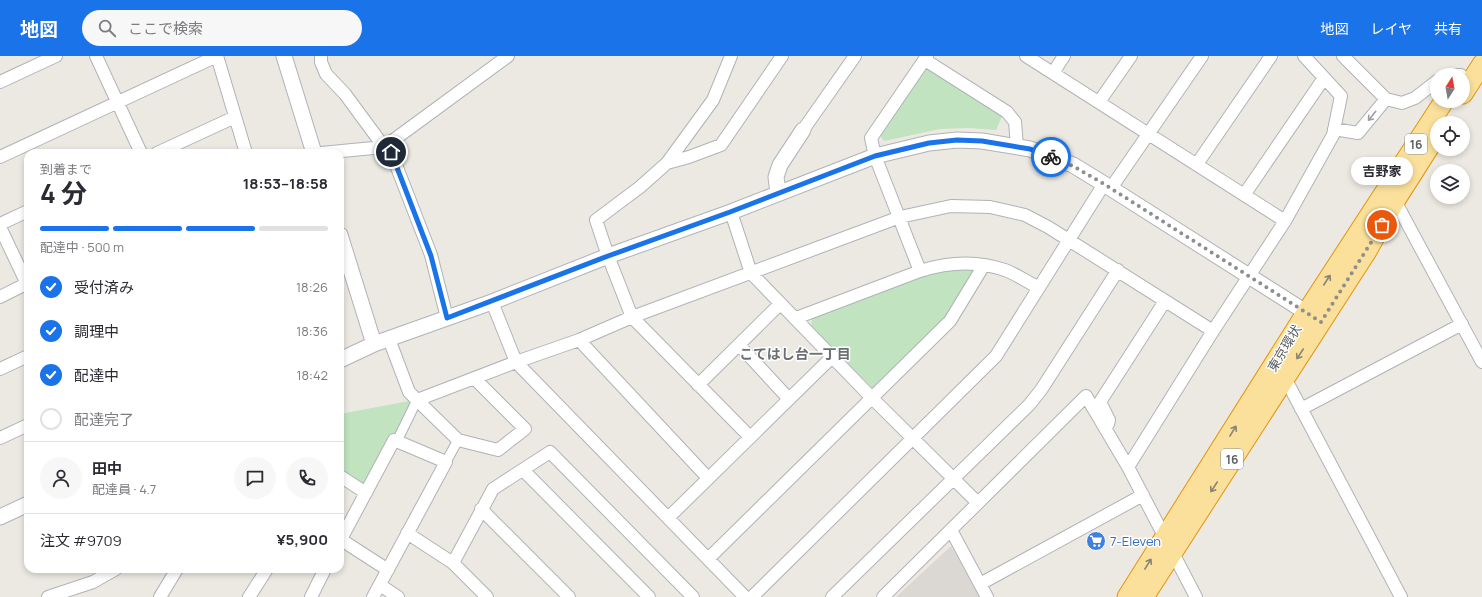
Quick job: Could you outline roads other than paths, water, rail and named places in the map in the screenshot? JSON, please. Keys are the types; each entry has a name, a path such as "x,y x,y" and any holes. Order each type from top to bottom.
{"highway":[{"path":"1465,68 1473,56"},
{"path":"1470,83 1482,64"},
{"name":"東京環状","path":"1144,597 1169,545 1313,317 1367,251 1392,194 1440,108"},
{"name":"東京環状","path":"1392,194 1430,144"},
{"name":"東京環状","path":"1127,597 1169,545 1284,378 1313,317"}],"street":[{"path":"0,82 56,56"},
{"path":"96,56 139,149"},
{"path":"0,157 217,56 245,149"},
{"path":"284,56 313,149"},
{"path":"321,56 321,62 326,74 345,94 384,147 391,152 431,256 447,318"},
{"path":"344,151 384,147 508,56"},
{"path":"731,56 713,100 667,163 640,187 596,220 608,256 632,317 750,437"},
{"path":"667,163 721,145 782,56"},
{"path":"778,193 776,177 780,166 854,56"},
{"path":"1026,56 1284,221"},
{"path":"1053,72 1064,56"},
{"path":"1099,102 1131,56"},
{"path":"752,597 996,356 1038,287 1069,240 1148,133 1202,56"},
{"path":"1196,164 1271,56"},
{"path":"1128,468 1213,331 1284,221 1333,135 1341,96 1304,56"},
{"path":"1343,56 1386,99 1402,103 1416,98 1430,87"},
{"path":"920,271 875,156 871,138 926,58 1007,112 1015,122 1017,146"},
{"path":"1244,195 1324,78"},
{"path":"1334,130 1358,133 1386,99"},
{"path":"166,149 235,117"},
{"path":"344,358 374,344 492,302 608,256 730,212 875,156 929,143 957,140 982,141 1017,146 1030,149 1073,166 1108,186 1313,317"},
{"path":"1392,194 1482,362"},
{"path":"344,533 394,440 396,441 417,400 516,362 579,340 632,317 900,217 951,206 990,207 1025,215 1118,270 1213,331"},
{"path":"730,212 751,273 872,398 978,503"},
{"path":"24,213 0,225 24,276"},
{"path":"344,249 374,344"},
{"path":"796,318 920,271 936,266 960,262 1006,270 1038,287"},
{"path":"708,559 950,321 984,265"},
{"path":"832,597 1029,405 1041,390 1118,270"},
{"path":"0,297 24,287"},
{"path":"1106,431 1109,420 1100,402 1165,301"},
{"path":"492,302 516,362 745,597"},
{"path":"698,385 780,304"},
{"path":"1301,409 1462,324"},
{"path":"389,339 409,392 458,440 498,450 526,429 475,379"},
{"path":"579,340 708,478"},
{"path":"739,345 789,399"},
{"path":"668,518 833,356"},
{"path":"0,369 24,358"},
{"path":"1284,378 1401,597"},
{"path":"883,597 1086,396 1143,495 1196,597"},
{"path":"0,438 24,427"},
{"path":"373,597 458,440"},
{"path":"396,441 446,462"},
{"path":"453,564 493,489 550,452 693,597"},
{"path":"523,470 649,597"},
{"path":"344,478 366,492"},
{"path":"980,584 1143,495"},
{"path":"0,517 24,506"},
{"path":"481,509 569,597"},
{"path":"951,530 987,597"},
{"path":"407,533 453,564 487,597"},
{"path":"344,542 388,570"},
{"path":"48,597 93,582 109,573"},
{"path":"160,597 175,573"},
{"path":"249,597 264,573"},
{"path":"311,597 323,573"},
{"path":"380,585 398,597"}],"place":[{"name":"吉野家","path":"1382,225"},
{"name":"7-Eleven","path":"1096,541"}],"district":[{"name":"こてはし台一丁目","path":"795,353"}]}
